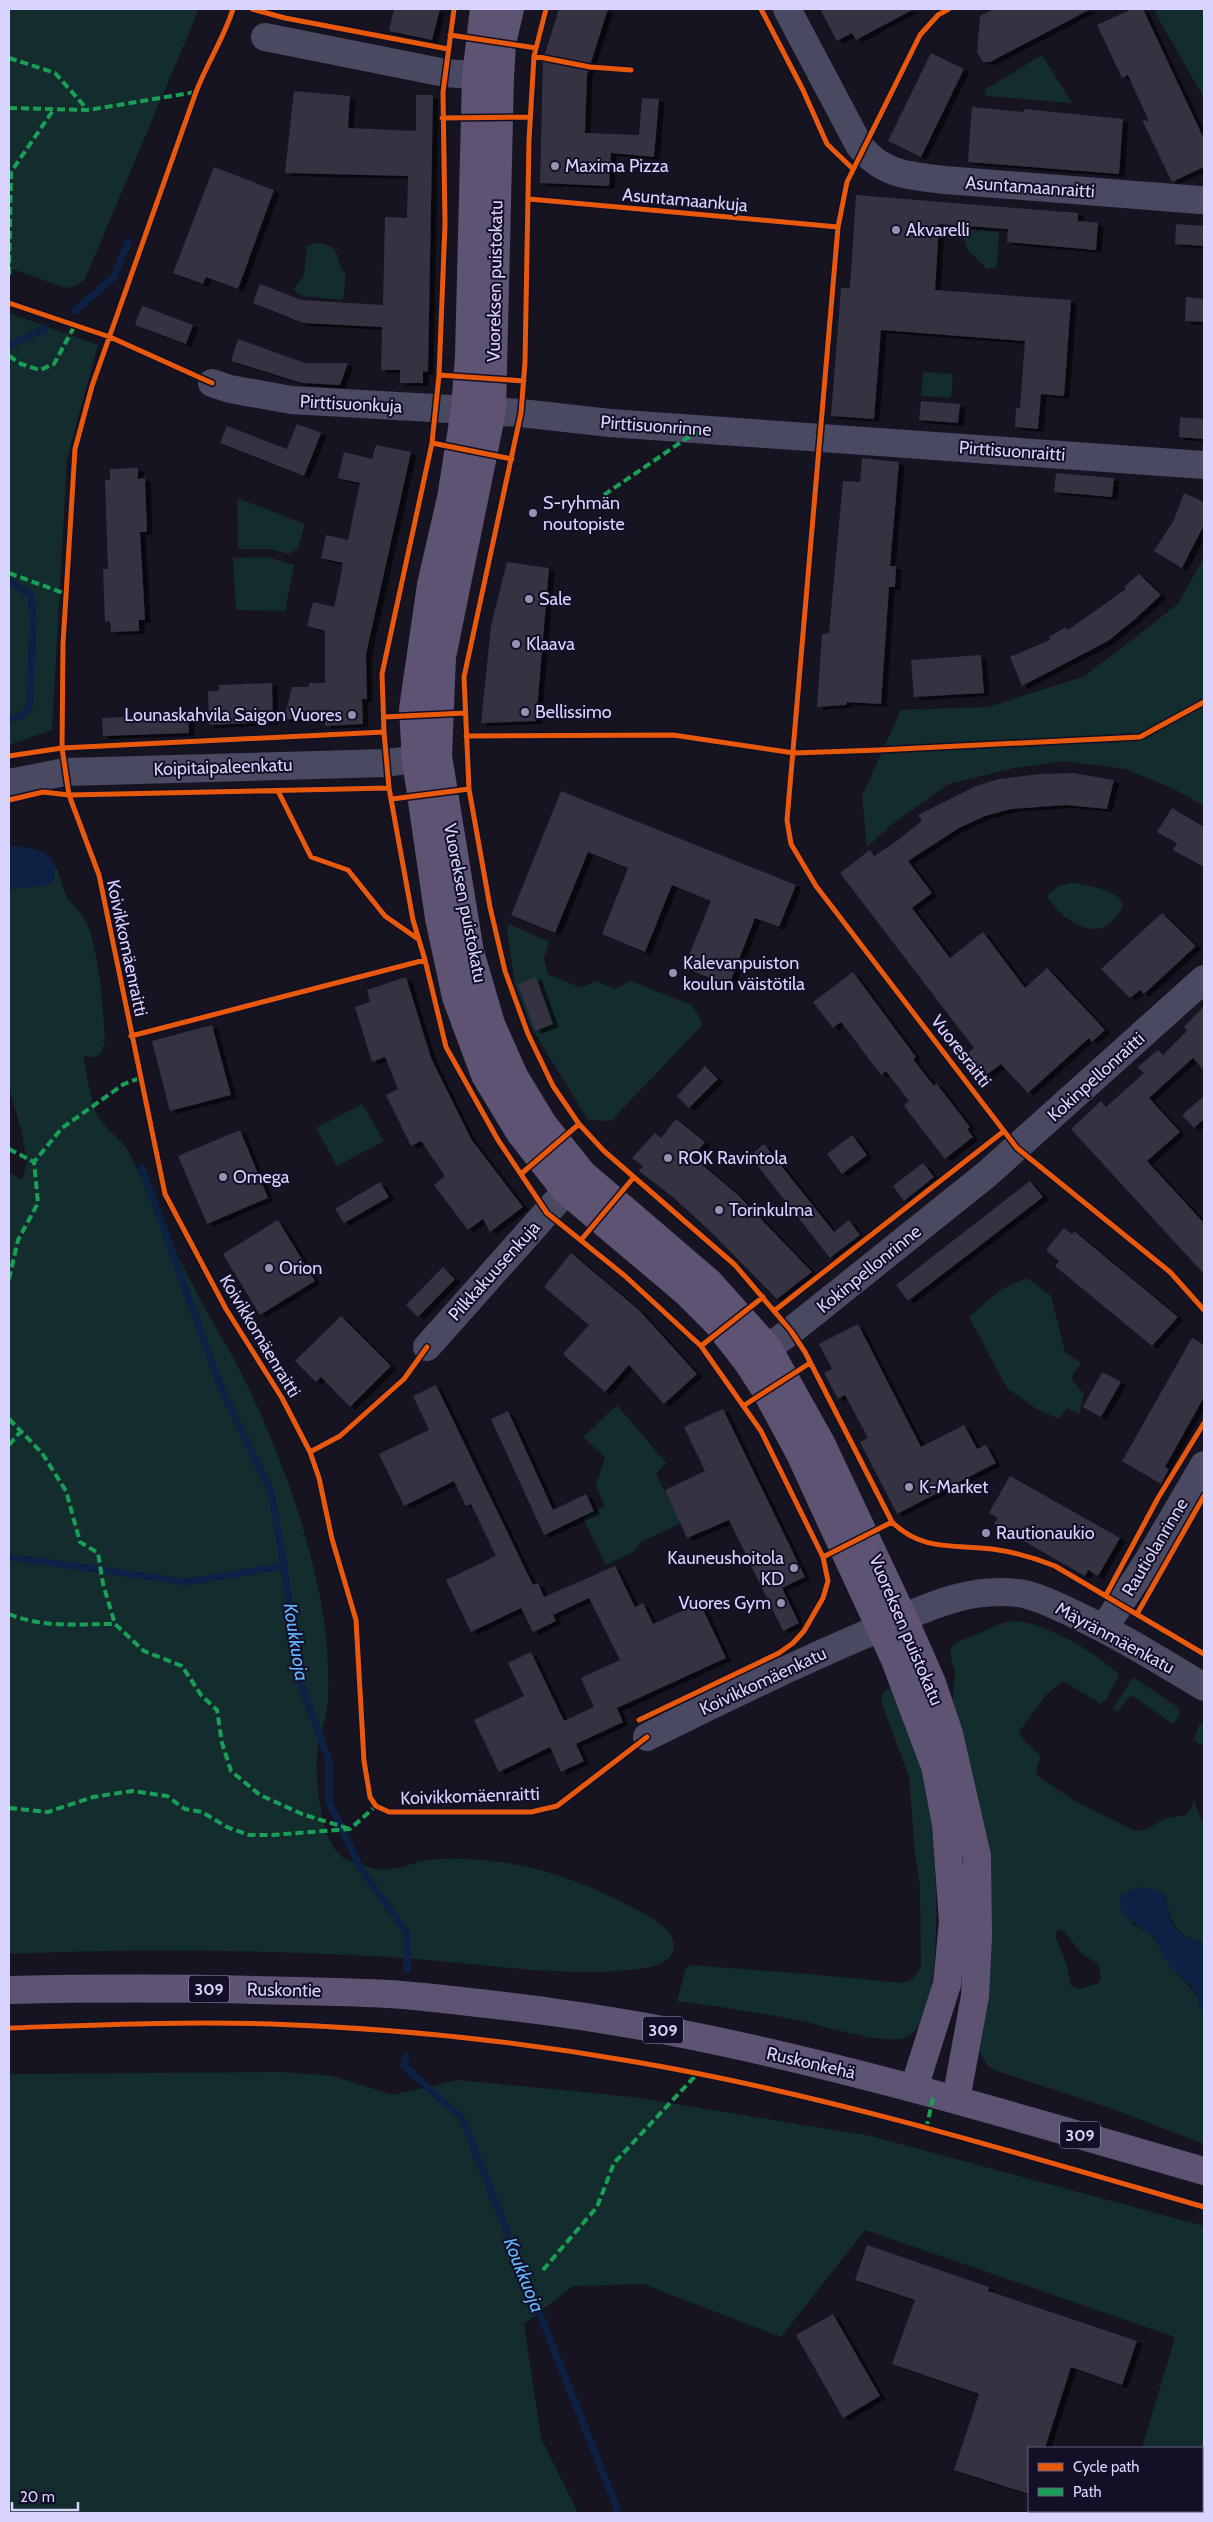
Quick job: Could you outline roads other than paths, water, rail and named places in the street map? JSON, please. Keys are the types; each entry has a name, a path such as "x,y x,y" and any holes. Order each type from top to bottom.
{"main road":[{"name":"Vuoreksen puistokatu","path":"484,9 488,77 478,411 427,758 470,952 491,1024 514,1076 543,1124 574,1182 709,1282 821,1443 892,1622 932,1683 949,1734 977,1856 978,1937 975,1996 956,2100"},
{"name":"Vuoreksen puistokatu","path":"488,77 502,44 510,9"},
{"name":"Vuoreksen puistokatu","path":"892,1622 895,1660 935,1766 946,1824 951,1873 953,1922 947,1984 914,2088"},
{"name":"Ruskontie","path":"9,1990 140,1988 281,1990 408,1995"},
{"name":"Ruskonkehä","path":"408,1995 576,2016 677,2033 801,2060 914,2088 1204,2171"}],"street":[{"name":"Asuntamaanraitti","path":"787,9 863,151 880,166 906,176 1200,200"},
{"path":"265,37 445,73 488,77"},
{"name":"Pirttisuonkuja","path":"212,383 230,389 291,400 478,411"},
{"name":"Pirttisuonrinne","path":"478,411 610,423 820,436"},
{"name":"Pirttisuonraitti","path":"820,436 1204,465"},
{"name":"Koipitaipaleenkatu","path":"9,783 65,772 427,758"},
{"name":"Kokinpellonraitti","path":"987,1174 1204,979"},
{"name":"Kokinpellonrinne","path":"758,1355 987,1174"},
{"name":"Pilkkakuusenkuja","path":"427,1347 574,1182"},
{"name":"Rautiolanrinne","path":"1104,1628 1146,1564 1204,1465"},
{"name":"Mäyränmäenkatu","path":"892,1622 942,1601 970,1594 997,1592 1025,1594 1050,1602 1104,1628 1204,1687"},
{"name":"Koivikkomäenkatu","path":"647,1737 787,1668 892,1622"}],"water":[{"path":"9,846 35,849 50,858 54,864 55,872 52,882 43,886 9,891"},
{"path":"1138,1887 1162,1891 1172,1923 1180,1933 1190,1939 1204,1942 1204,2019 1194,1989 1171,1967 1153,1936 1130,1920 1121,1909 1121,1894"}],"waterway":[{"path":"75,311 114,277 128,242"},
{"path":"9,346 44,329"},
{"path":"9,580 31,595 33,620 30,706 23,715 9,719"},
{"path":"142,1168 220,1385 271,1492 284,1566"},
{"name":"Koukkuoja","path":"9,1557 187,1582 284,1566 301,1684 329,1761 329,1802 361,1869 407,1933 407,1970"},
{"name":"Koukkuoja","path":"406,2056 404,2066 462,2118 619,2513"}],"place":[{"name":"Maxima Pizza","path":"555,166"},
{"name":"Akvarelli","path":"896,230"},
{"name":"S-ryhmän noutopiste","path":"533,513"},
{"name":"Sale","path":"529,599"},
{"name":"Klaava","path":"516,644"},
{"name":"Bellissimo","path":"525,712"},
{"name":"Lounaskahvila Saigon Vuores","path":"352,715"},
{"name":"Kalevanpuiston koulun väistötila","path":"673,973"},
{"name":"ROK Ravintola","path":"668,1158"},
{"name":"Omega","path":"223,1177"},
{"name":"Torinkulma","path":"719,1210"},
{"name":"Orion","path":"269,1268"},
{"name":"K-Market","path":"909,1487"},
{"name":"Rautionaukio","path":"986,1533"},
{"name":"Kauneushoitola KD","path":"794,1568"},
{"name":"Vuores Gym","path":"781,1603"}]}
